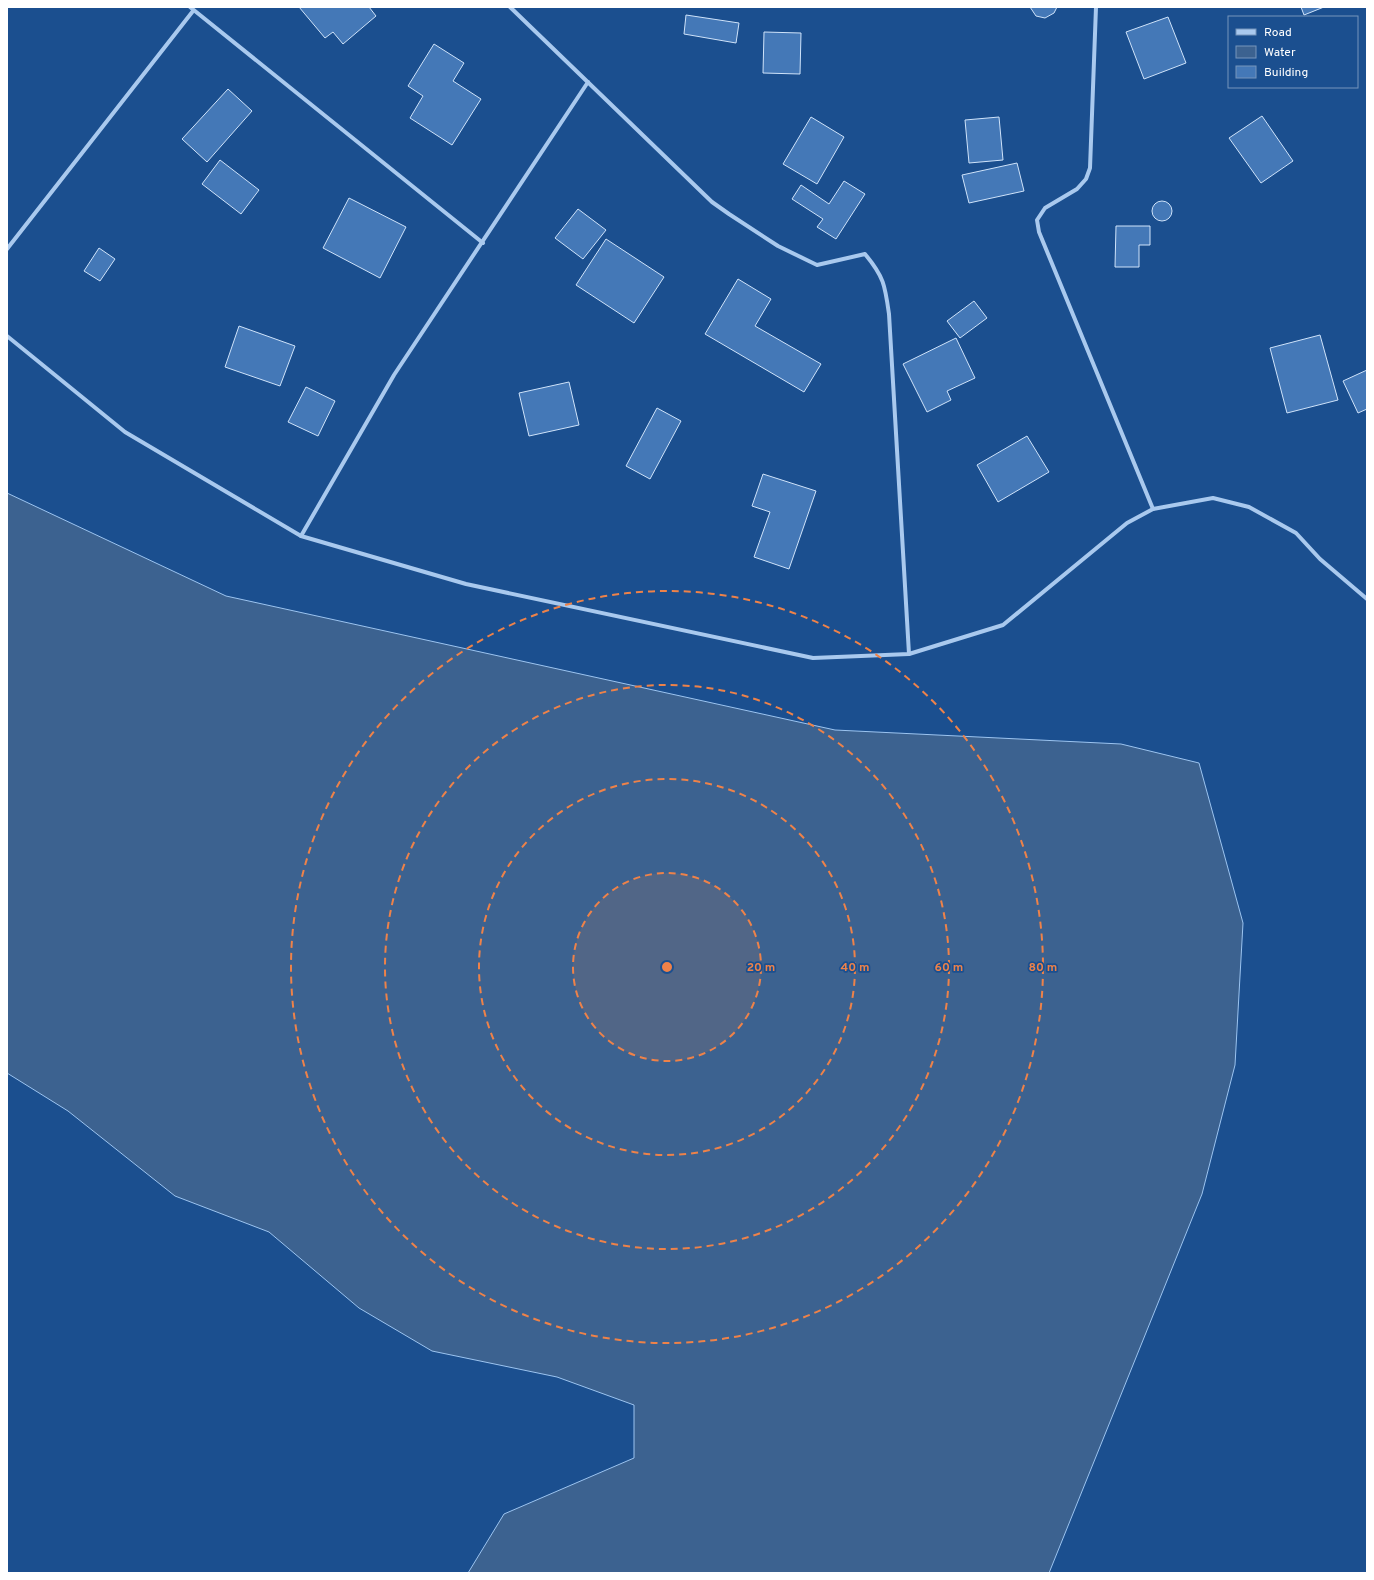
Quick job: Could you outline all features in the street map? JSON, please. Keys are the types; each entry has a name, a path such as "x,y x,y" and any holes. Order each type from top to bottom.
{"street":[{"path":"190,7 193,11 483,243"},
{"path":"510,7 712,202 778,246 818,265 866,254 880,271 886,289 889,314 909,654"},
{"path":"1096,7 1090,168 1086,178 1077,189 1045,208 1037,220 1039,232 1153,509"},
{"path":"7,249 193,11"},
{"path":"301,536 394,375 483,243 588,82"},
{"path":"7,336 126,432 301,536 466,584 813,658 909,654 1003,625 1127,523 1153,509 1213,498 1249,507 1296,533 1320,559 1367,599"}],"water":[{"path":"7,493 226,596 835,730 1121,744 1199,763 1243,923 1235,1065 1202,1194 1049,1573 468,1573 504,1514 634,1458 634,1405 557,1377 432,1351 359,1308 269,1232 175,1196 68,1111 7,1073"}],"building":[{"path":"299,7 369,7 376,16 343,44 333,32 325,38"},
{"path":"1030,7 1057,7 1054,13 1045,18 1036,16"},
{"path":"1301,7 1324,7 1304,15"},
{"path":"686,15 739,23 736,43 684,34"},
{"path":"1168,17 1186,63 1144,79 1126,32"},
{"path":"764,32 801,33 800,74 763,73"},
{"path":"434,44 464,63 453,81 481,99 452,145 410,118 423,96 408,86"},
{"path":"228,89 252,111 207,162 182,139"},
{"path":"1262,116 1293,161 1261,183 1229,138"},
{"path":"811,117 844,137 817,184 783,164"},
{"path":"999,117 1003,160 969,163 965,120"},
{"path":"220,160 259,190 241,214 202,184"},
{"path":"1017,163 1024,191 969,203 962,175"},
{"path":"844,181 865,194 836,239 817,227 823,219 792,199 801,185 829,204"},
{"path":"349,198 406,227 380,278 323,248"},
{"path":"1158,201 1166,201 1172,207 1172,215 1166,221 1158,221 1152,215 1152,207"},
{"path":"578,209 606,230 583,259 555,238"},
{"path":"1116,226 1150,226 1150,245 1139,245 1139,267 1115,267"},
{"path":"606,239 664,277 634,323 576,285"},
{"path":"99,248 115,259 100,281 84,271"},
{"path":"738,279 771,299 755,326 821,364 804,392 705,334"},
{"path":"974,301 987,318 960,338 947,321"},
{"path":"239,326 295,346 280,386 225,367"},
{"path":"1320,335 1338,400 1287,413 1270,348"},
{"path":"956,338 975,378 947,391 951,400 927,412 903,364"},
{"path":"1367,370 1367,409 1358,413 1343,381"},
{"path":"569,382 579,425 529,436 519,393"},
{"path":"306,387 335,401 318,436 288,422"},
{"path":"657,408 681,421 650,479 626,466"},
{"path":"1027,436 1049,472 998,502 977,465"},
{"path":"763,474 816,491 789,569 754,557 770,512 752,506"}]}
